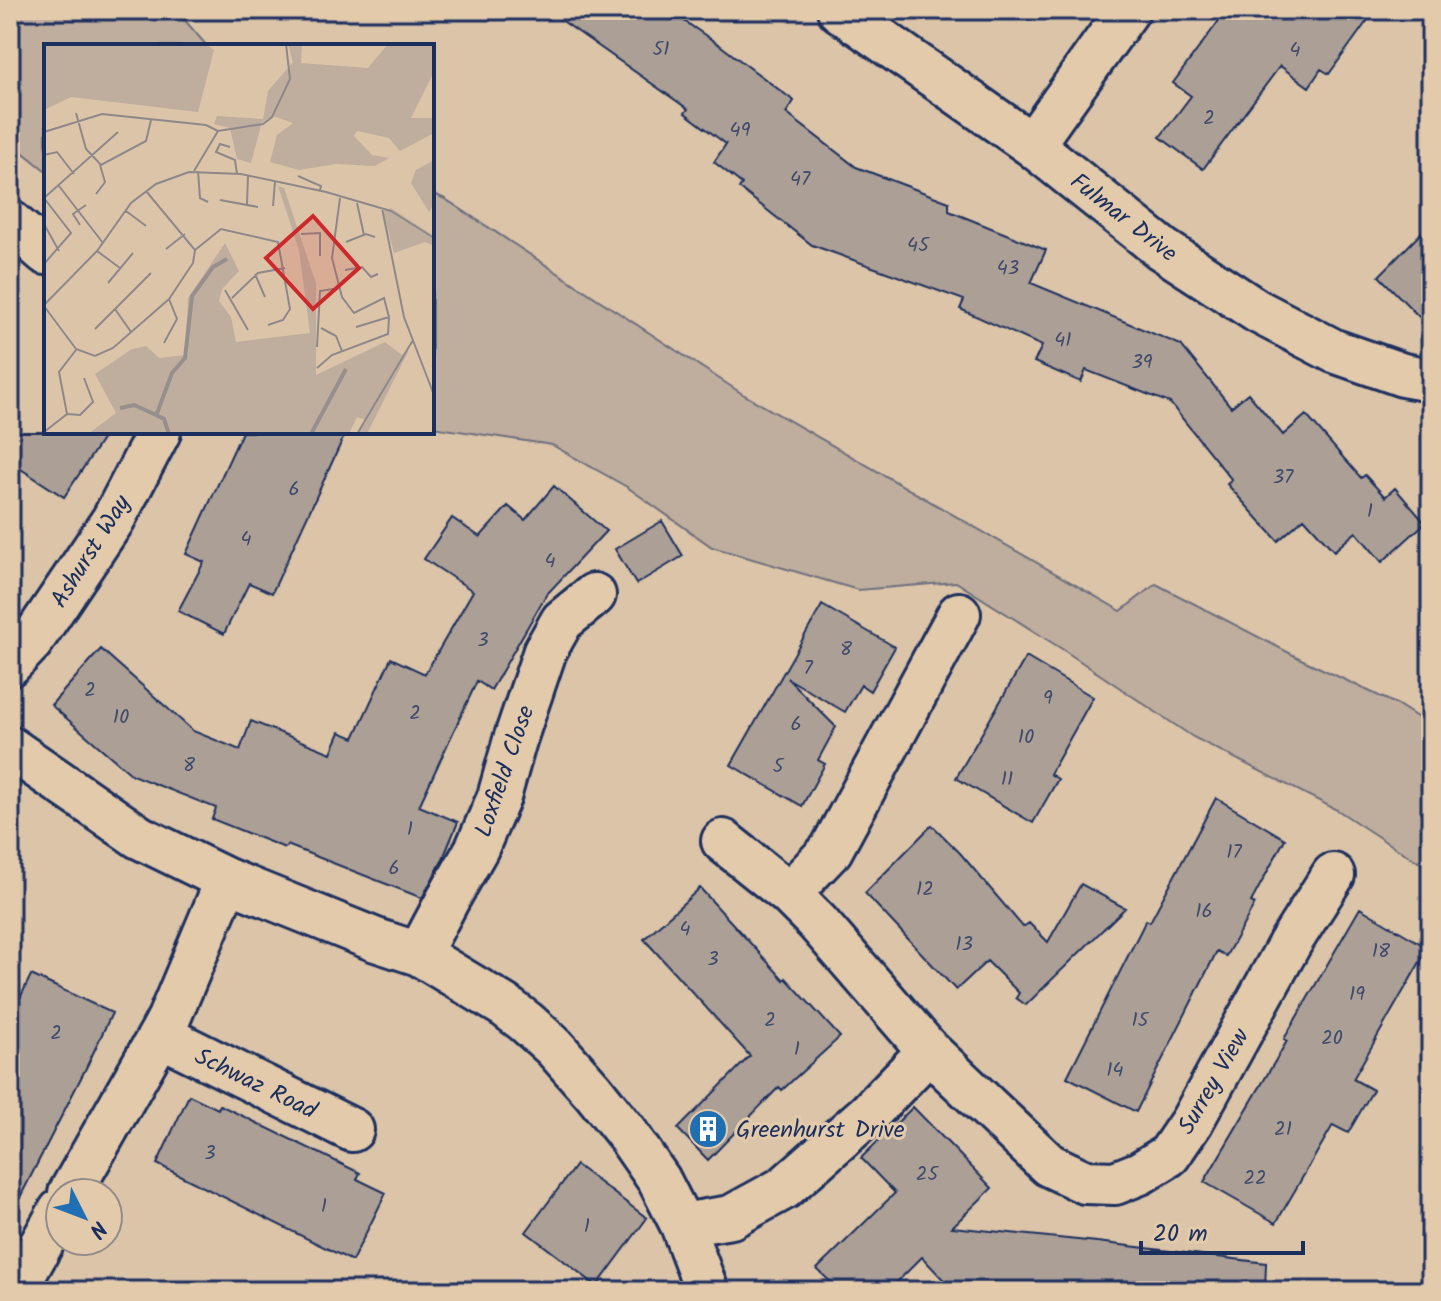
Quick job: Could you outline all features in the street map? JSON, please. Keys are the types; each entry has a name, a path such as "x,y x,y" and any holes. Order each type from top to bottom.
{"street":[{"name":"Fulmar Drive","path":"839,10 1032,145 1162,249 1257,311 1334,351 1403,375 1431,380"},
{"path":"1032,145 1128,10"},
{"path":"10,222 44,251"},
{"name":"Ashurst Way","path":"10,664 31,642 113,520 158,434"},
{"name":"Loxfield Close","path":"419,954 477,848 499,797 545,651 562,621 594,595"},
{"path":"789,894 831,850 959,614"},
{"path":"10,748 139,837 227,880 376,940 419,954 505,1006 554,1047 625,1131 659,1180 682,1225 707,1291"},
{"name":"Surrey View","path":"723,841 789,894 929,1051 1049,1165 1085,1182 1115,1183 1140,1173 1169,1155 1192,1121 1290,943 1333,875"},
{"path":"79,1177 169,1018 227,880"},
{"name":"Schwaz Road","path":"160,1035 352,1130"},
{"path":"682,1225 731,1217 784,1188 868,1114 929,1051"},
{"path":"15,1291 44,1239"}],"shaded area":[{"path":"10,10 176,10 205,44 44,44 44,169 10,142"},
{"path":"434,194 741,393 1121,611 1156,584 1398,705 1431,726 1431,869 1339,811 1193,737 956,582 858,590 712,547 627,487 552,445 434,427"}],"building":[{"path":"547,10 668,10 794,101 786,113 856,167 949,202 949,211 1046,250 1031,283 1181,345 1231,407 1248,393 1283,435 1306,415 1361,478 1365,475 1385,497 1395,488 1425,523 1382,562 1356,532 1334,551 1304,518 1278,541 1227,484 1232,480 1170,403 1086,370 1081,382 1034,362 1042,346 960,309 964,300 812,245 739,188 742,184 714,162 726,144 685,113 688,109"},
{"path":"1227,10 1375,10 1329,74 1321,69 1309,87 1280,66 1203,169 1160,137 1191,96 1173,83"},
{"path":"1431,223 1431,329 1379,276"},
{"path":"10,432 106,434 64,497 10,462"},
{"path":"241,434 345,434 272,593 249,583 224,634 178,611 204,562 186,554"},
{"path":"554,486 606,531 546,595 491,690 477,681 419,806 458,822 422,898 212,819 216,808 132,775 51,705 101,649 193,731 240,750 251,721 331,753 340,732 354,738 391,658 425,674 473,591 424,559 452,518 480,537 508,506 525,520"},
{"path":"662,521 683,556 636,584 615,549"},
{"path":"822,605 895,647 870,691 861,685 845,712 787,678 836,727 818,760 825,764 802,806 731,765"},
{"path":"1026,657 1093,697 1050,774 1058,779 1033,823 956,778"},
{"path":"1216,798 1285,839 1251,902 1255,904 1226,956 1217,951 1136,1112 1067,1077 1146,920 1150,922"},
{"path":"932,825 1023,927 1029,923 1048,942 1081,884 1125,908 1026,1005 1016,998 1019,993 987,961 956,990 865,893"},
{"path":"700,888 840,1037 782,1090 779,1087 708,1160 678,1129 750,1056 644,939"},
{"path":"1360,908 1428,948 1353,1079 1373,1090 1348,1133 1333,1125 1276,1223 1204,1182"},
{"path":"31,975 112,1013 10,1217 10,1019"},
{"path":"189,1095 218,1109 220,1105 360,1173 357,1179 386,1193 352,1261 157,1164"},
{"path":"913,1107 992,1188 952,1227 1266,1263 1265,1291 954,1291 922,1257 888,1291 840,1291 817,1269 895,1193 861,1158"},
{"path":"576,1165 647,1218 597,1286 526,1232"}],"place":[{"name":"Greenhurst Drive","path":"708,1129"}]}
